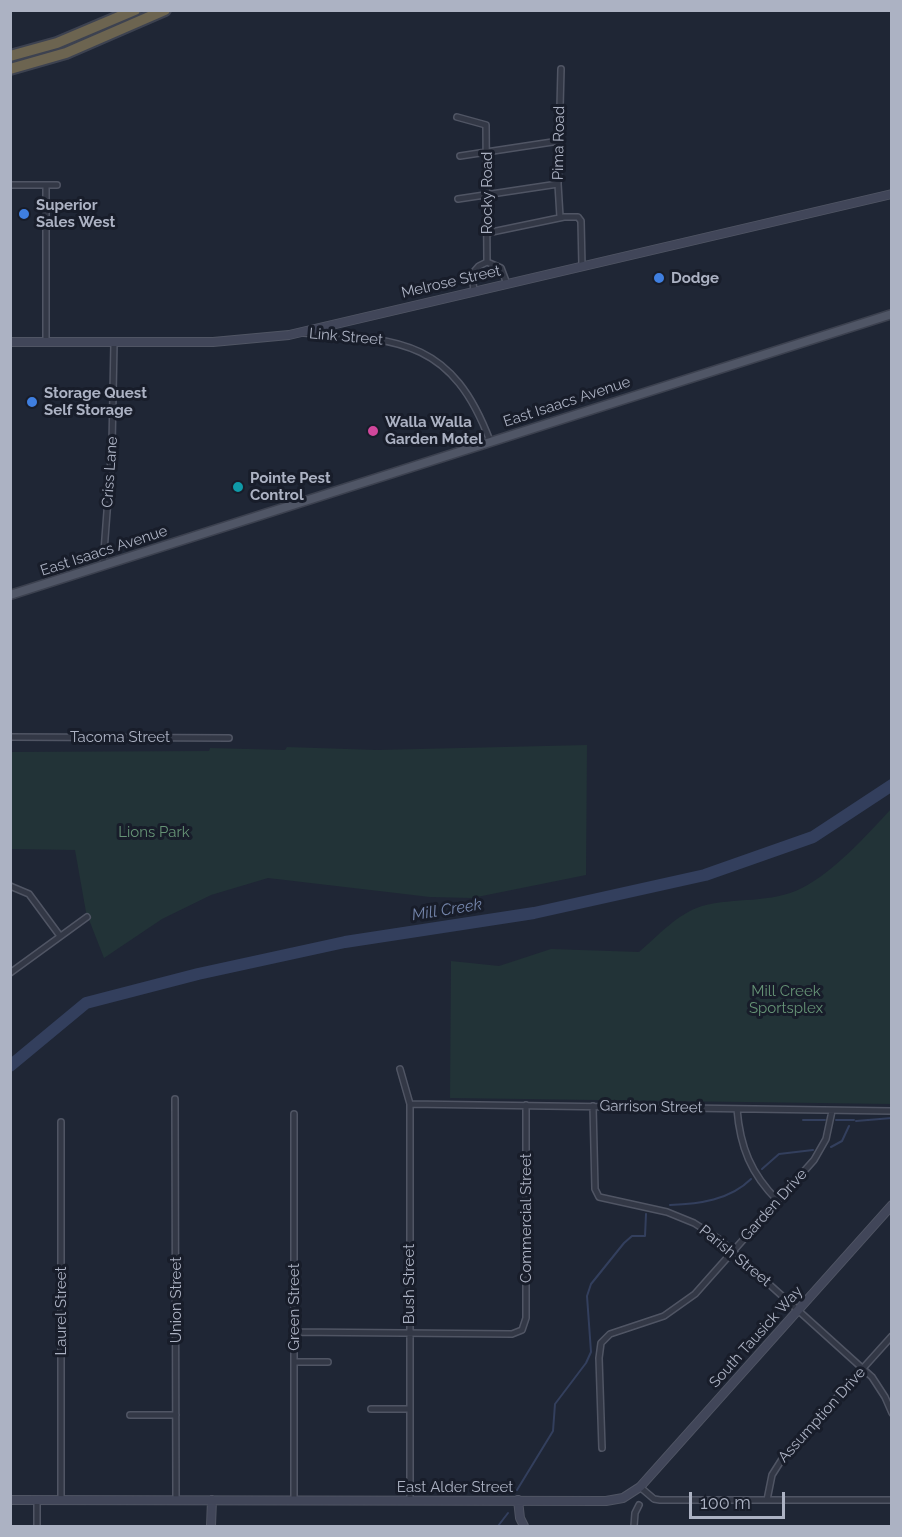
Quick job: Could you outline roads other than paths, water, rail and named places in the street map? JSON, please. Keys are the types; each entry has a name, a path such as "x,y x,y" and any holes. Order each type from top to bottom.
{"highway":[{"path":"10,56 57,43 135,10"},
{"path":"10,69 66,52 165,10"}],"main road":[{"name":"Melrose Street","path":"10,342 227,342 298,333 891,194"},
{"name":"East Isaacs Avenue","path":"10,595 891,314"},
{"name":"South Tausick Way","path":"640,1487 891,1204"},
{"name":"East Alder Street","path":"10,1500 615,1500 632,1494 640,1487"},
{"path":"211,1527 212,1500"},
{"path":"518,1500 520,1518 524,1527"}],"street":[{"name":"Pima Road","path":"560,218 558,184 561,69"},
{"name":"Rocky Road","path":"457,117 486,125 488,262"},
{"path":"460,156 559,141"},
{"path":"458,199 558,184"},
{"path":"10,185 57,185"},
{"path":"46,185 46,342"},
{"path":"488,233 575,216 580,219 582,266"},
{"path":"474,291 472,274 479,266 488,262 501,268 507,284"},
{"name":"Link Street","path":"298,333 386,339 426,354 446,369 469,394 490,441"},
{"name":"Criss Lane","path":"103,565 112,445 114,343"},
{"name":"Tacoma Street","path":"10,737 229,738"},
{"path":"10,886 29,894 60,936"},
{"path":"10,973 87,917"},
{"name":"Bush Street","path":"400,1069 410,1104 410,1500"},
{"name":"Union Street","path":"175,1099 176,1500"},
{"name":"Garrison Street","path":"410,1104 891,1111"},
{"name":"Commercial Street","path":"409,1332 512,1334 522,1330 526,1318 526,1105"},
{"name":"Parish Street","path":"593,1106 595,1189 599,1197 680,1216 707,1230 799,1309 863,1369 879,1386 891,1413"},
{"path":"737,1109 740,1136 747,1161 761,1183 778,1201"},
{"name":"Garden Drive","path":"602,1448 598,1358 605,1338 650,1323 676,1309 695,1294 822,1148 832,1111"},
{"name":"Green Street","path":"294,1114 294,1500"},
{"name":"Laurel Street","path":"61,1122 61,1500"},
{"path":"294,1332 409,1332"},
{"name":"Assumption Drive","path":"767,1500 769,1484 777,1465 891,1336"},
{"path":"294,1362 328,1362"},
{"path":"371,1409 409,1409"},
{"path":"130,1416 176,1415"},
{"path":"640,1487 654,1499 660,1500 891,1500"},
{"path":"37,1500 37,1527"},
{"path":"634,1527 634,1513 639,1505"}],"waterway":[{"name":"Mill Creek","path":"10,1066 86,1003 198,974 345,942 534,913 705,875 813,837 892,785"},
{"path":"856,1121 892,1118"},
{"path":"803,1120 825,1120"},
{"path":"836,1120 854,1120"},
{"path":"831,1147 842,1141 849,1126"},
{"path":"762,1169 779,1154 813,1150"},
{"path":"670,1205 714,1200 734,1192 751,1179"},
{"path":"517,1490 553,1431 555,1404 586,1363 591,1352 587,1296 591,1284 624,1243 632,1236 645,1236 646,1214"},
{"path":"498,1526 508,1513"}],"place":[{"name":"Superior Sales West","path":"24,214"},
{"name":"Dodge","path":"659,278"},
{"name":"Storage Quest Self Storage","path":"32,402"},
{"name":"Walla Walla Garden Motel","path":"373,431"},
{"name":"Pointe Pest Control","path":"238,487"}],"park label":[{"name":"Lions Park","path":"154,832"},
{"name":"Mill Creek Sportsplex","path":"786,1000"}]}
